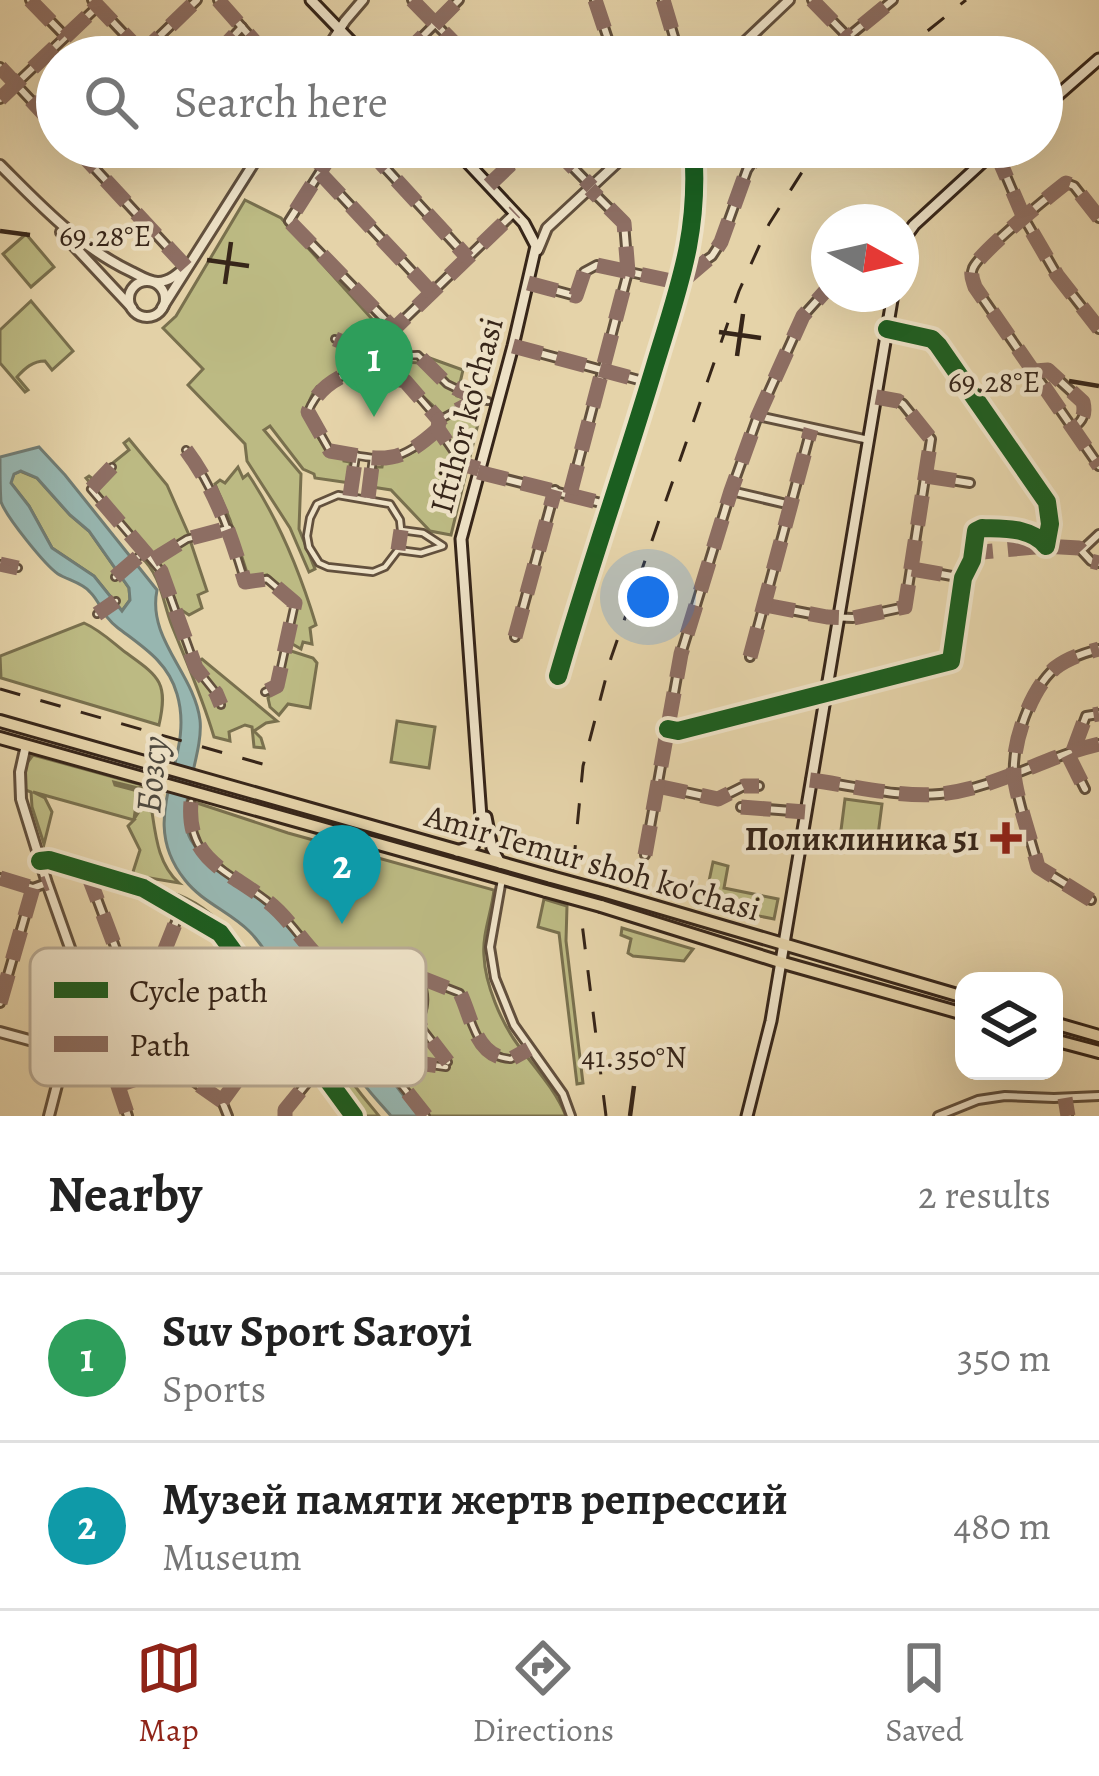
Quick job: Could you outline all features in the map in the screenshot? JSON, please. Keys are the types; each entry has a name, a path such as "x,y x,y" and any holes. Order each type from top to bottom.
{"main road":[{"path":"311,0 346,36"},
{"path":"1063,91 1099,59"},
{"path":"473,168 535,239 535,259"},
{"path":"919,219 976,168"},
{"name":"Iftihor ko'chasi","path":"457,851 473,846 481,835 461,545 464,522 535,259"},
{"path":"747,1116 766,1046 801,812 889,312"},
{"name":"Amir Temur shoh ko'chasi","path":"0,721 955,995"},
{"name":"Amir Temur shoh ko'chasi","path":"0,738 602,906 955,1012"},
{"name":"Iftihor ko'chasi","path":"481,802 500,863"},
{"path":"848,982 852,965"},
{"path":"1063,1026 1099,1036"},
{"path":"1063,1042 1099,1052"}],"street":[{"path":"30,0 65,36 95,3 124,36"},
{"path":"162,36 197,0"},
{"path":"218,0 250,36"},
{"path":"336,36 363,0"},
{"path":"412,0 448,36"},
{"path":"424,36 459,0"},
{"path":"595,0 607,36"},
{"path":"663,0 674,36"},
{"path":"751,36 789,0"},
{"path":"812,0 847,36"},
{"path":"849,36 893,0"},
{"path":"234,36 242,27"},
{"path":"0,99 36,64"},
{"path":"0,68 36,105"},
{"path":"0,165 50,216 109,261 152,281 164,292 162,308"},
{"path":"95,168 188,265"},
{"path":"50,216 136,312 153,316 250,168"},
{"path":"323,168 289,221 394,329 515,212"},
{"path":"385,168 468,258"},
{"path":"489,185 507,168"},
{"path":"570,494 628,272 624,224 572,168"},
{"path":"535,259 547,228 612,168"},
{"path":"558,676 681,284 694,212 693,168"},
{"path":"681,284 721,242 748,168"},
{"path":"1004,168 1024,218 1058,275 1099,329"},
{"path":"320,173 432,293"},
{"path":"1099,218 1074,186 1066,183 976,263 972,274 975,287 1099,466"},
{"path":"1090,206 1099,199"},
{"path":"524,223 547,228"},
{"path":"133,308 130,296 141,282 167,280 188,265"},
{"path":"529,283 577,296 588,268 602,265 681,284"},
{"path":"645,855 681,654 730,491 758,416 811,307"},
{"path":"886,329 932,339 938,345 1047,502 1046,546"},
{"path":"335,339 361,350 418,355 447,384 488,401"},
{"path":"513,346 650,383"},
{"path":"438,429 392,460 373,458 330,451 308,412 314,398 355,370 405,381 439,420 438,429 462,464 613,506"},
{"path":"1035,371 1048,370 1083,402 1084,415 1072,429"},
{"path":"765,605 853,619 905,607 930,437 898,401 876,398"},
{"path":"439,420 478,399"},
{"path":"758,416 869,440"},
{"path":"750,657 812,429"},
{"path":"186,451 229,528 245,582 267,579 295,603 277,686 265,692"},
{"path":"350,496 356,455"},
{"path":"368,498 373,458"},
{"path":"112,467 91,489 154,560 166,580 196,668 221,705"},
{"path":"926,476 970,483"},
{"path":"515,638 555,490"},
{"path":"730,491 790,506"},
{"path":"330,496 368,498 390,504 400,520 398,550 390,563 373,572 320,562 307,536 317,503 330,496"},
{"path":"154,560 187,539 229,528"},
{"path":"668,729 951,661 963,578 972,560 976,532 982,528 1034,534 1046,546 1083,550 1099,563"},
{"path":"398,550 421,553 442,546 423,533 400,530"},
{"path":"1083,550 1099,535"},
{"path":"115,578 145,551"},
{"path":"0,564 18,568"},
{"path":"912,569 963,578"},
{"path":"98,614 116,601"},
{"path":"1091,900 1038,867 1014,772 1029,707 1050,673 1099,649"},
{"path":"1085,789 1071,753 1086,716 1099,714"},
{"path":"810,779 946,794 1099,744"},
{"path":"26,746 20,793 70,948"},
{"path":"657,786 718,799 744,786 759,786"},
{"path":"191,802 189,823 203,852 271,904 310,948"},
{"path":"740,807 801,812"},
{"path":"40,861 143,888 220,933 231,948"},
{"path":"87,872 115,948"},
{"path":"0,878 33,888 47,883"},
{"path":"502,879 491,965 512,1020 563,1094 571,1116"},
{"path":"0,1003 33,888"},
{"path":"166,948 181,909"},
{"path":"0,952 14,956"},
{"path":"426,980 460,993 476,1036 495,1056 515,1058 529,1048"},
{"path":"0,1031 30,1040"},
{"path":"426,1035 447,1064 426,1062"},
{"path":"49,1116 57,1086"},
{"path":"118,1086 128,1116"},
{"path":"201,1086 222,1100 228,1116"},
{"path":"222,1100 232,1086"},
{"path":"285,1116 304,1086"},
{"path":"332,1086 354,1116"},
{"path":"402,1086 426,1116"},
{"path":"938,1116 978,1100 1005,1096 1099,1096"},
{"path":"1065,1098 1068,1116"}],"shaded area":[{"path":"245,200 281,218 390,339 376,353 363,341 348,368 317,387 308,405 309,420 328,452 350,462 350,483 315,478 270,426 264,430 301,474 299,529 315,569 309,572 290,528 247,461 245,444 188,385 203,369 163,328 176,316"},
{"path":"26,234 54,267 31,287 3,254"},
{"path":"31,301 73,351 52,370 45,361 26,368 17,377 25,392 0,363 0,330"},
{"path":"424,356 463,370 457,396 483,403 451,535 430,531 391,490 372,487 373,473 383,461 408,455 444,429 445,417 398,373 400,362 422,363"},
{"path":"129,439 167,485 189,535 157,553 147,551 86,478 93,479 129,450 124,443"},
{"path":"238,467 243,478 248,474 269,510 303,586 316,625 310,628 312,644 303,642 301,649 289,642 297,602 267,575 249,579 215,484 225,483"},
{"path":"20,471 37,478 89,531 129,588 130,600 122,611 94,576 52,548 10,482"},
{"path":"190,540 207,591 198,595 202,608 189,615 183,611 179,623 159,561"},
{"path":"145,555 167,592 193,664 202,659 277,721 254,731 264,748 254,747 252,727 245,725 229,732 230,741 214,737 157,580 140,556"},
{"path":"84,623 146,667 158,681 163,698 159,725 1,678 0,656"},
{"path":"291,651 317,663 310,708 288,704 279,715 268,698 279,684"},
{"path":"397,721 435,727 429,768 391,762"},
{"path":"33,755 146,786 114,782 138,791 134,819 142,807 152,812 163,860 179,883 132,875 140,850 128,826 134,820 33,792 45,798 52,812 44,844 31,792 23,789 24,767"},
{"path":"845,799 882,804 877,843 840,838"},
{"path":"194,802 494,890 484,948 491,990 512,1036 566,1116 423,1116 401,1086 426,1086 426,948 312,948 275,904 234,877 200,843 193,825"},
{"path":"713,862 728,866 724,888 778,899 774,919 704,905"},
{"path":"153,889 195,903 243,948 236,948 224,932"},
{"path":"544,899 567,906 566,941 583,1083 577,1084 559,933 538,927"},
{"path":"622,928 693,949 684,961 633,956 628,953 631,939 621,935"},
{"path":"338,1086 356,1086 379,1116 360,1116"}],"water":[{"name":"Бозсу","path":"39,447 157,590 159,624 200,720 187,798 191,840 217,868 276,912 307,948 263,948 249,931 185,880 165,833 181,719 173,683 154,656 108,619 87,589 52,569 1,502 0,457","holes":["21,471 37,478 89,531 129,588 130,600 122,611 94,576 52,548 11,483 14,474"]},
{"name":"Бозсу","path":"365,1086 396,1086 419,1116 391,1116"}],"railway":[{"path":"921,36 966,0"},
{"path":"606,1116 574,859 583,766 611,658 739,291 769,224 805,168"},
{"path":"0,689 273,767"}],"marked path":[{"path":"30,0 65,36"},
{"path":"92,0 126,36"},
{"path":"160,36 197,0"},
{"path":"218,0 250,36"},
{"path":"412,0 447,36"},
{"path":"423,36 459,0"},
{"path":"595,0 607,36"},
{"path":"663,0 674,36"},
{"path":"812,0 847,36"},
{"path":"849,36 893,0"},
{"path":"66,36 98,6"},
{"path":"234,36 242,27"},
{"path":"0,99 36,65"},
{"path":"0,67 36,106"},
{"path":"94,168 186,267"},
{"path":"323,168 289,221 394,329 515,212"},
{"path":"385,168 468,258"},
{"path":"489,185 507,168"},
{"path":"573,168 592,187"},
{"path":"685,279 721,242 748,168"},
{"path":"1003,168 1024,218 1057,275 1099,329"},
{"path":"320,173 432,293"},
{"path":"1099,218 1074,186 1066,183 988,250 972,273 975,287 1099,466"},
{"path":"570,494 628,272 624,223 590,189"},
{"path":"528,283 576,296 584,272 597,265 681,283"},
{"path":"645,855 681,654 758,416 811,307"},
{"path":"335,339 376,352 418,355 447,384 478,399"},
{"path":"513,346 650,383"},
{"path":"1035,371 1048,370 1083,402 1082,417 1072,429"},
{"path":"438,429 399,455 363,457 330,451 308,412 327,386 355,371 405,381 439,420"},
{"path":"765,605 853,618 905,607 931,439 903,404 876,397"},
{"path":"479,469 462,464 438,429 439,420 478,399 488,401"},
{"path":"750,657 811,429"},
{"path":"186,450 214,497 245,582 267,579 295,603 277,686 265,692"},
{"path":"350,496 356,455"},
{"path":"368,498 373,458"},
{"path":"112,467 91,489 161,571 196,668 221,705"},
{"path":"478,472 613,506"},
{"path":"926,476 970,483"},
{"path":"515,637 555,490"},
{"path":"153,560 187,539 229,528"},
{"path":"398,550 401,530"},
{"path":"969,566 982,552 1046,546 1079,548 1099,563"},
{"path":"115,577 145,551"},
{"path":"0,564 18,568"},
{"path":"912,569 963,578"},
{"path":"97,614 116,601"},
{"path":"1091,900 1038,867 1018,796 1014,761 1025,717 1046,677 1065,661 1099,649"},
{"path":"1073,751 1086,716 1099,714"},
{"path":"810,780 892,793 940,794 981,786 1099,744"},
{"path":"1068,755 1085,789"},
{"path":"657,786 718,799 744,786 759,786"},
{"path":"191,802 191,822 203,851 274,907 310,948"},
{"path":"741,807 805,812"},
{"path":"87,872 116,948"},
{"path":"0,878 33,888 47,883"},
{"path":"0,1003 33,888"},
{"path":"166,948 181,909"},
{"path":"426,980 460,993 477,1035 490,1052 511,1059 529,1049"},
{"path":"426,1034 448,1062"},
{"path":"426,1064 446,1067"},
{"path":"118,1086 128,1116"},
{"path":"200,1086 222,1101 228,1116"},
{"path":"222,1101 233,1086"},
{"path":"285,1116 304,1086"},
{"path":"402,1086 426,1116"},
{"path":"1065,1098 1068,1116"}],"cycle path":[{"path":"558,676 679,284 690,232 694,168"},
{"path":"668,729 678,731 951,661 963,578 972,560 976,531 1017,530 1046,546 1047,502 938,345 932,339 887,329"},
{"path":"40,861 143,888 220,933 231,948"},
{"path":"332,1086 354,1116"}],"place":[{"name":"Suv Sport Saroyi","path":"374,417"},
{"name":"Поликлиника 51","path":"1006,838"},
{"name":"Музей памяти жертв репрессий","path":"342,924"}]}
